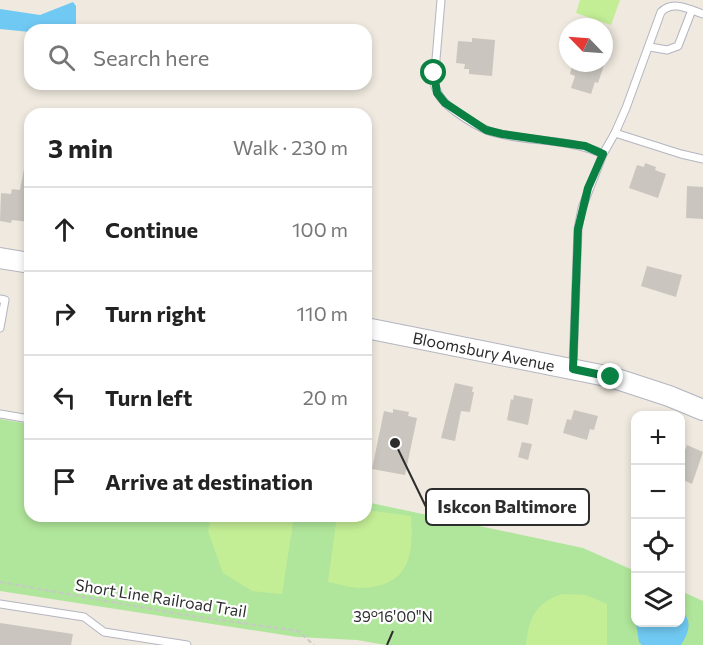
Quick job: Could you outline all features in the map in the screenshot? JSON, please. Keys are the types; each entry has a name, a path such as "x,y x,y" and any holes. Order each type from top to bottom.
{"main road":[{"path":"0,258 24,262"},
{"name":"Bloomsbury Avenue","path":"372,329 573,369 641,386 703,410"}],"lane":[{"path":"441,0 434,83 437,93 445,103 486,130 585,146 603,154"},
{"path":"573,369 578,229 588,188 615,133 650,47 661,12 666,6 674,4 703,14"},
{"path":"650,47 667,50 678,46 692,10"},
{"path":"615,133 703,159"},
{"path":"0,299 5,300 0,328"},
{"path":"0,414 24,418"},
{"path":"0,604 84,617 104,632 187,645"}],"path":[{"name":"Short Line Railroad Trail","path":"0,582 185,615 298,631 314,645"}],"green space":[{"path":"580,0 620,0 613,19 591,18 576,13"},
{"path":"0,419 24,423 24,522 372,522 372,503 583,548 631,569 631,627 685,627 685,593 703,601 703,645 386,645 357,640 297,637 0,591"},
{"path":"372,511 411,516 409,556 399,575 389,582 361,588 328,582 336,522 372,522"},
{"path":"210,522 293,522 282,594 252,591 223,573 208,531"},
{"path":"562,594 586,595 607,604 607,645 526,645 529,627 535,613 545,602"}],"water":[{"path":"73,2 76,6 76,24 24,24 24,31 0,29 0,9 40,15"},
{"path":"685,614 688,627 681,645 642,645 639,642 637,627 685,627"}],"building":[{"path":"472,38 495,40 492,76 469,74 469,69 464,69 465,64 456,63 458,41 472,42"},
{"path":"571,72 602,72 591,94 571,88 575,76 570,74"},
{"path":"645,163 666,174 658,198 629,188 637,165 644,167"},
{"path":"24,169 24,221 12,220 11,223 0,221 1,193 11,194 12,189 20,190"},
{"path":"687,186 703,187 703,219 686,218"},
{"path":"647,266 682,275 676,297 641,286"},
{"path":"455,383 473,387 472,392 474,392 470,412 461,411 455,441 441,438"},
{"path":"514,395 533,399 528,425 507,420 511,399 513,400"},
{"path":"393,409 409,412 408,416 417,418 405,475 372,469 384,411 393,413"},
{"path":"574,410 598,416 594,430 590,429 587,440 563,433 567,419 571,420"},
{"path":"522,442 532,444 528,460 518,457"},
{"path":"687,445 703,452 692,484 685,481"},
{"path":"0,623 73,634 71,645 0,645"}],"place":[{"name":"Iskcon Baltimore","path":"395,443"}],"route":[{"path":"434,73 437,93 445,103 486,130 585,146 603,154 588,188 578,229 573,369 611,377"}]}
